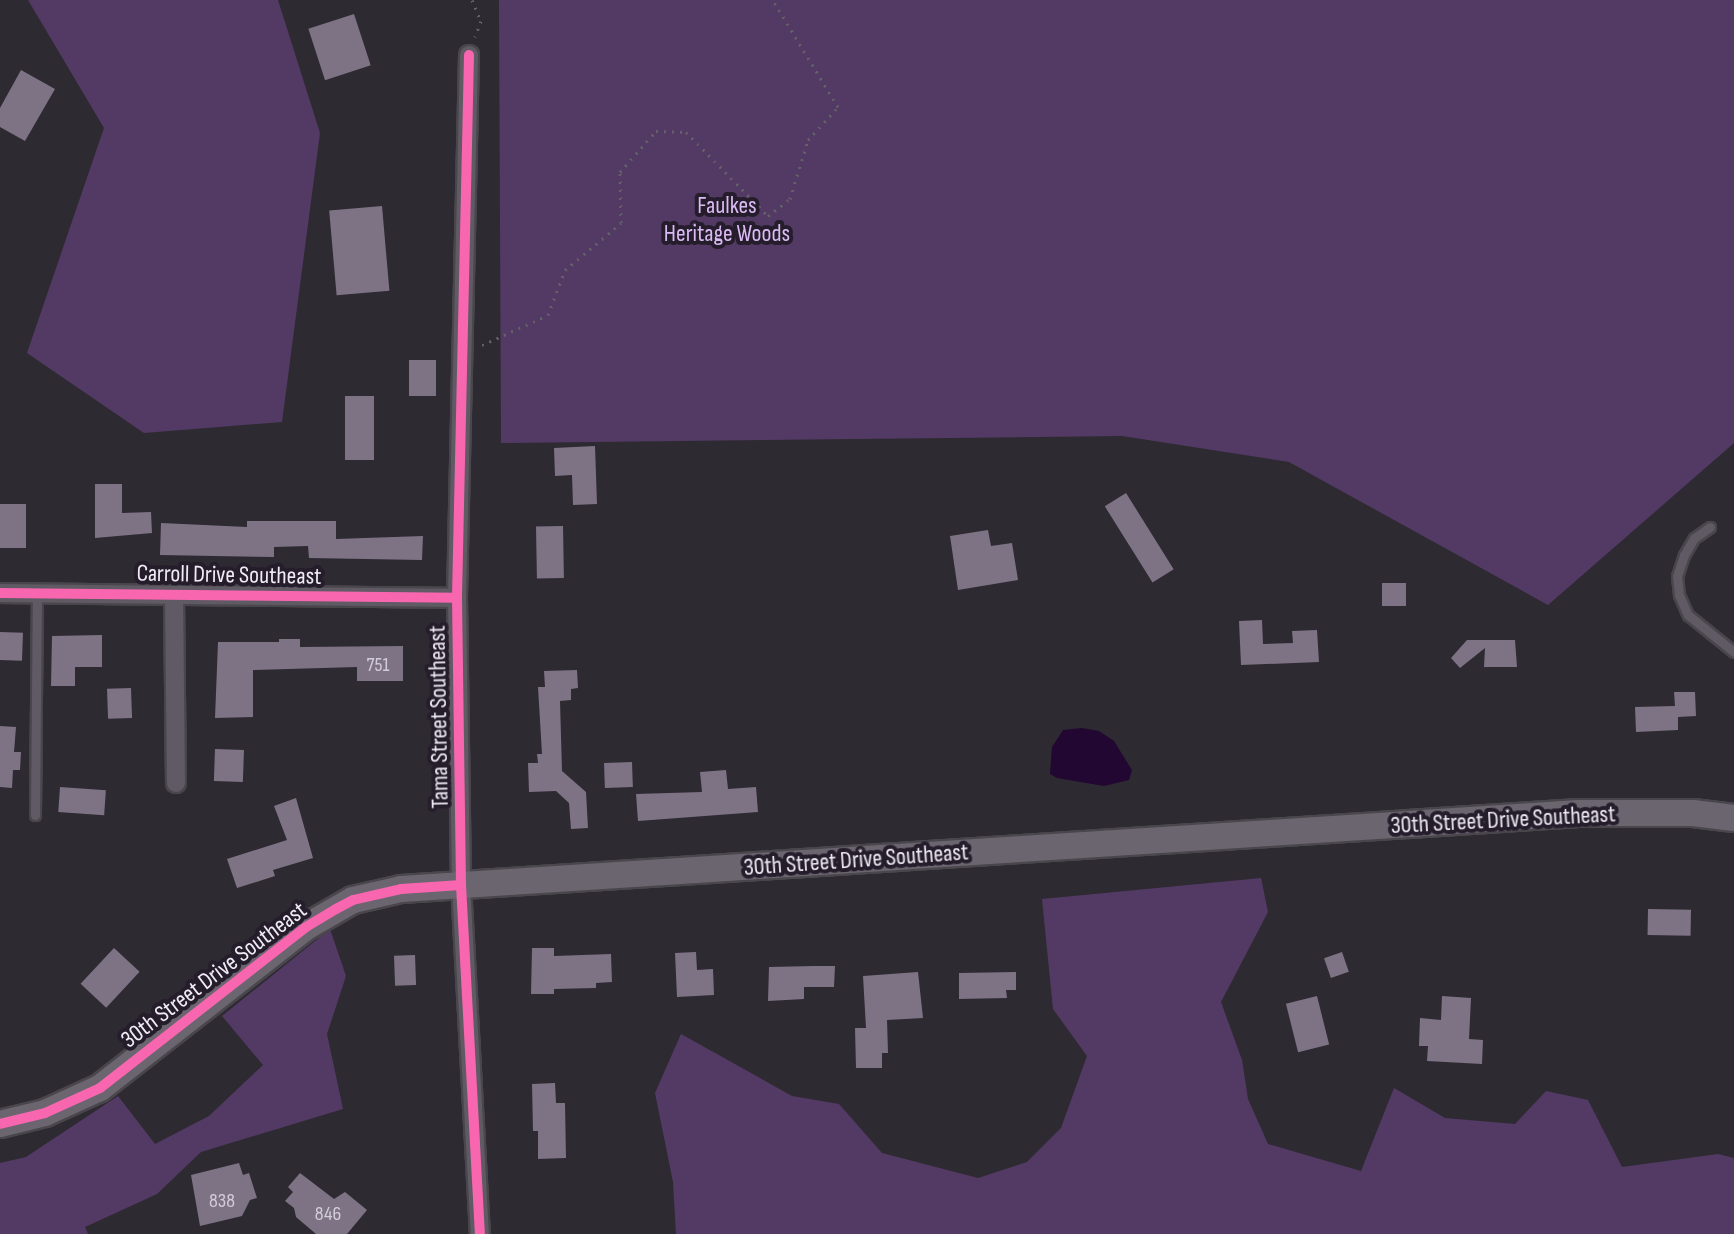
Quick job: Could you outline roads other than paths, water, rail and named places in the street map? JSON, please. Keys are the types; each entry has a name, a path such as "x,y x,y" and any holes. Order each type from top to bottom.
{"main road":[{"name":"30th Street Drive Southeast","path":"0,1124 45,1113 100,1088 306,927 353,900 401,889 1579,813 1693,813 1734,818"}],"street":[{"name":"Tama Street Southeast","path":"469,55 457,598 461,885 480,1234"},
{"name":"Carroll Drive Southeast","path":"0,593 457,598"},
{"path":"174,595 176,783"}],"lane":[{"path":"1710,527 1694,538 1684,555 1677,576 1679,595 1688,615 1734,652"},
{"path":"35,815 37,593"}],"park label":[{"name":"Faulkes Heritage Woods","path":"727,220"}]}
